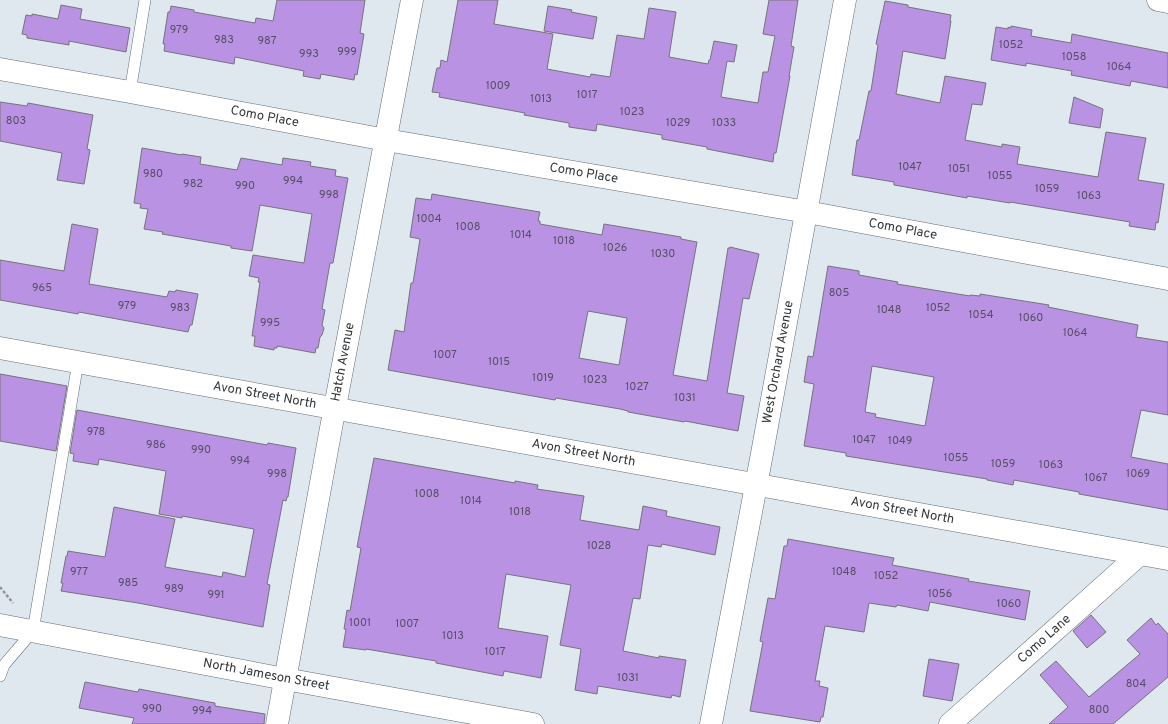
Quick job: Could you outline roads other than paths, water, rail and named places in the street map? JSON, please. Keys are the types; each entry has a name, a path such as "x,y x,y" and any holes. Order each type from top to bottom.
{"street":[{"name":"Hatch Avenue","path":"277,724 412,0"},
{"name":"West Orchard Avenue","path":"711,724 807,212 845,0"},
{"path":"1158,0 1168,2"},
{"name":"Como Place","path":"0,69 386,140 807,212 1168,279"},
{"name":"Avon Street North","path":"0,348 1168,559"},
{"name":"Como Lane","path":"950,724 1140,554"},
{"name":"North Jameson Street","path":"0,624 285,679 534,724"}],"lane":[{"path":"130,92 145,0"},
{"path":"0,676 4,665 33,631 78,362"}]}
